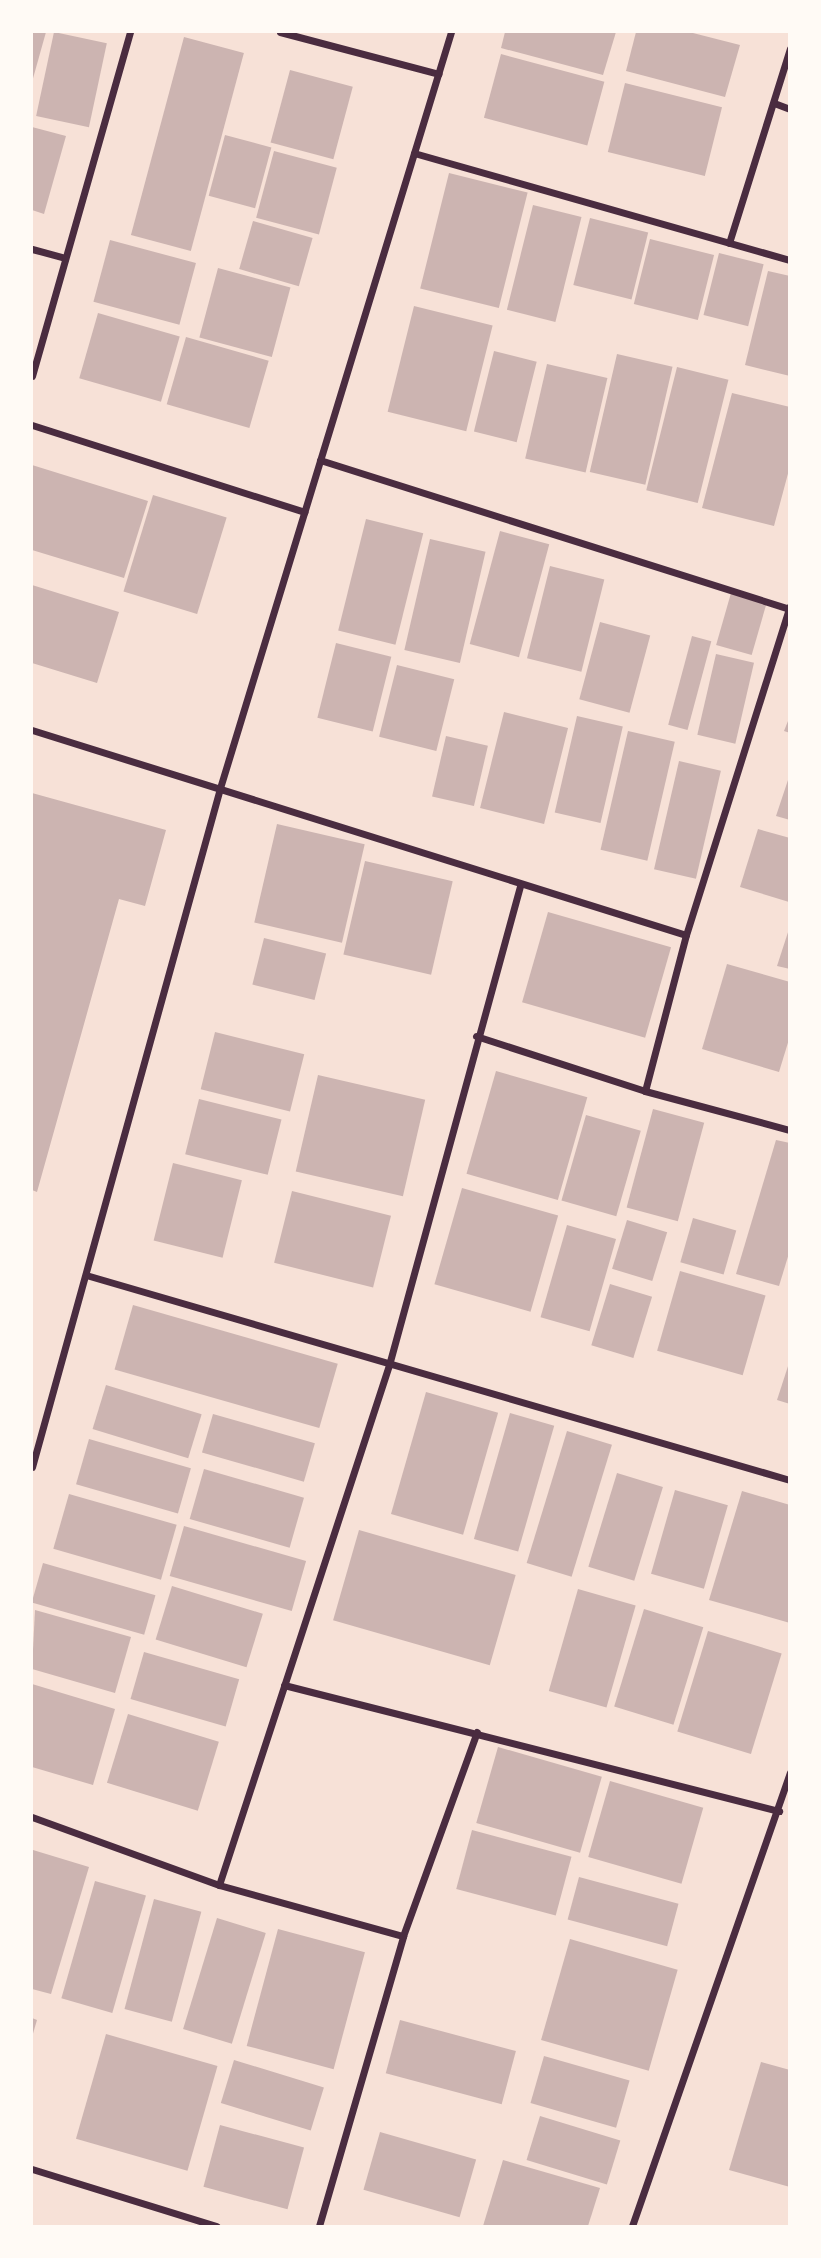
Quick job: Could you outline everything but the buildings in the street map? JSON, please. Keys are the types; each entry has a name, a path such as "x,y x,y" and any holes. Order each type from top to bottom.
{"street":[{"path":"32,376 130,32"},
{"path":"280,32 439,74"},
{"path":"32,1467 220,788 452,32"},
{"path":"729,243 789,48"},
{"path":"774,103 789,109"},
{"path":"414,153 789,260"},
{"path":"32,249 65,258"},
{"path":"32,425 304,512"},
{"path":"320,460 789,608 686,935 645,1091"},
{"path":"32,730 520,886 686,935"},
{"path":"219,1885 389,1365 476,1035 520,886"},
{"path":"476,1035 645,1091 789,1130"},
{"path":"86,1275 789,1480"},
{"path":"284,1685 779,1811"},
{"path":"319,2227 403,1936 477,1732"},
{"path":"632,2227 779,1811 789,1773"},
{"path":"32,1817 219,1885 403,1936"},
{"path":"32,2169 216,2227"}]}
